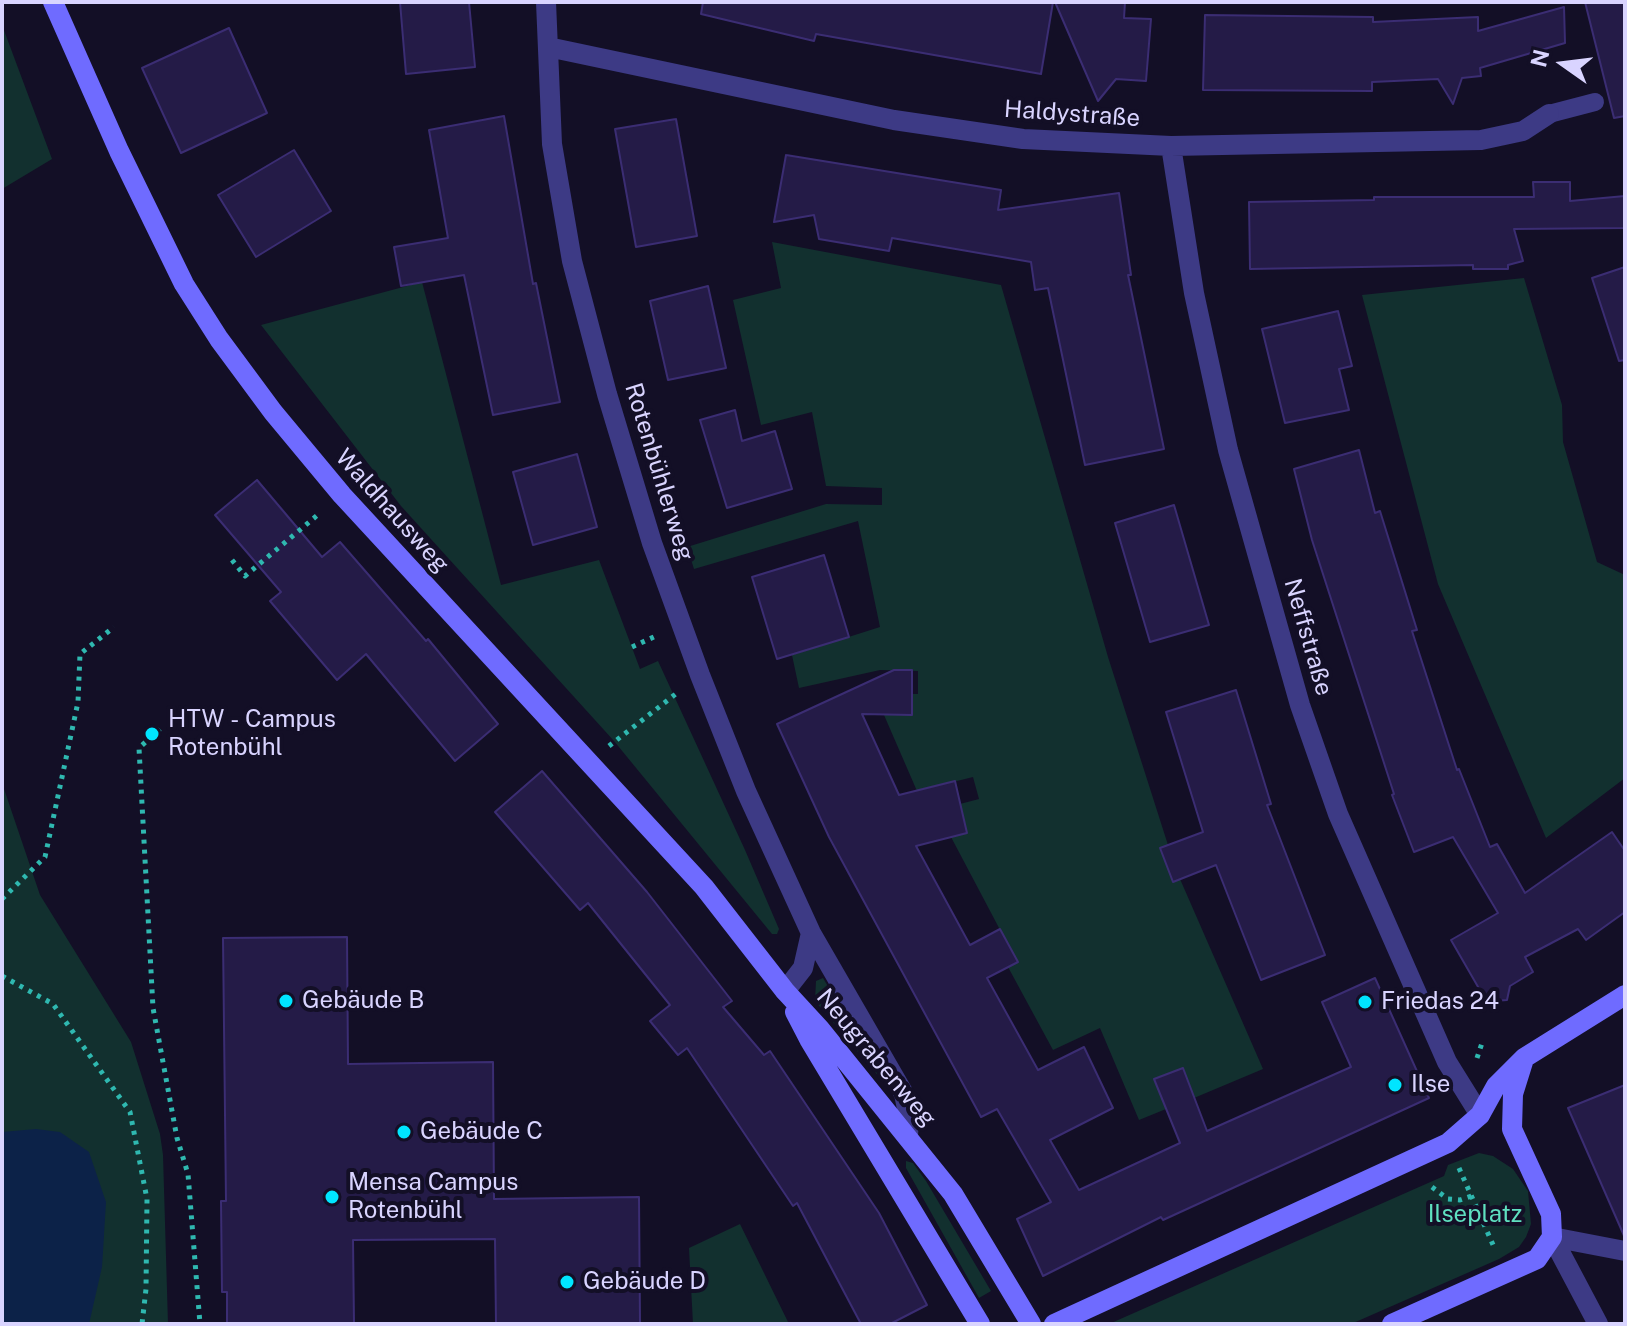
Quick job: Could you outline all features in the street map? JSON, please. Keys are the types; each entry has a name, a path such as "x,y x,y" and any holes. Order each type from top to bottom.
{"main road":[{"name":"Waldhausweg","path":"53,2 119,151 184,284 219,339 264,400 342,495 704,887 785,991"},
{"name":"Neugrabenweg","path":"785,991 820,1029 953,1194 1031,1324"},
{"name":"Neugrabenweg","path":"785,991 809,1039 980,1324"},
{"path":"1054,1324 1448,1143 1480,1115 1496,1086 1524,1058 1625,995"},
{"path":"1392,1324 1537,1259 1552,1237 1551,1214 1512,1129 1513,1094 1524,1058"},
{"path":"1480,1115 1512,1129"}],"street":[{"name":"Rotenbühlerweg","path":"546,2 552,144 572,261 607,394 652,543 746,791 811,933 904,1094 909,1118 908,1136"},
{"name":"Haldystraße","path":"548,47 954,130 1023,139 1171,146 1481,140 1523,131 1549,114"},
{"name":"Neffstraße","path":"1171,146 1194,293 1228,450 1300,705 1338,814 1442,1052 1480,1115"},
{"path":"785,991 803,968 811,933"},
{"path":"1552,1237 1625,1251"},
{"path":"1552,1237 1598,1324"}],"lane":[{"name":"Haldystraße","path":"1549,114 1595,102"}],"path":[{"path":"232,560 245,576 342,495"},
{"path":"2,899 45,857 78,702 80,654 114,627"},
{"path":"632,647 652,637"},
{"path":"614,741 700,675"},
{"path":"160,729 139,748 153,1008 177,1138 188,1174 200,1324"},
{"path":"2,976 53,1004 130,1112 147,1199 146,1289 142,1324"},
{"path":"1456,1162 1499,1259"},
{"path":"1432,1187 1448,1199 1460,1200 1472,1196"}],"green space":[{"path":"2,25 52,159 2,189"},
{"path":"772,242 1001,285 1108,657 1168,845 1160,848 1180,879 1263,1069 1194,1098 1183,1068 1154,1079 1166,1109 1139,1120 1100,1028 1053,1050 1008,967 1017,962 951,837 967,833 960,804 979,799 973,777 917,791 884,715 912,715 912,694 918,694 918,671 880,670 799,688 792,655 880,627 858,521 694,569 687,547 826,504 882,505 882,488 826,486 812,412 761,425 733,300 781,288"},
{"path":"1524,278 1562,405 1563,442 1597,562 1625,575 1625,778 1546,838 1438,584 1362,295"},
{"path":"422,282 501,585 599,560 640,669 658,661 745,850 779,929 777,934 772,934 614,741 401,506 261,325"},
{"path":"2,783 40,895 131,1042 160,1134 168,1324 2,1324"},
{"path":"823,978 886,1085 815,1001 816,981"},
{"name":"Ilseplatz","path":"1479,1153 1493,1156 1513,1169 1528,1191 1531,1224 1526,1237 1519,1247 1499,1259 1351,1324 1109,1324 1444,1176 1448,1165"},
{"path":"906,1161 913,1163 926,1181 991,1291 979,1298 906,1168"},
{"path":"740,1224 789,1324 693,1324 689,1248"}],"water":[{"path":"36,1129 60,1132 89,1152 106,1202 102,1267 89,1324 2,1324 2,1132"}],"building":[{"path":"400,2 469,2 475,67 406,74"},
{"path":"703,2 1053,2 1041,74 816,34 814,41 701,14"},
{"path":"1055,2 1125,2 1124,18 1151,19 1146,81 1116,79 1098,101"},
{"path":"1585,2 1625,2 1625,116 1614,118"},
{"path":"1564,7 1565,43 1480,68 1481,76 1462,78 1453,104 1438,79 1372,82 1372,91 1203,90 1205,15 1373,17 1373,22 1478,17 1478,31"},
{"path":"229,28 267,113 181,153 142,68"},
{"path":"504,116 533,284 536,283 560,402 493,415 464,275 401,286 394,247 448,238 429,130"},
{"path":"676,119 697,236 636,247 615,129"},
{"path":"294,150 331,211 256,257 218,195"},
{"path":"786,155 1001,190 998,210 1119,193 1131,275 1128,275 1164,449 1085,465 1048,288 1035,290 1031,262 892,238 889,251 819,239 814,215 774,222"},
{"path":"1533,182 1570,182 1570,201 1625,196 1625,228 1514,229 1523,261 1508,265 1508,269 1473,269 1473,265 1250,269 1249,202 1374,200 1374,197 1534,197"},
{"path":"1625,267 1625,360 1619,361 1592,278"},
{"path":"708,286 726,368 668,380 650,301"},
{"path":"1338,311 1352,366 1339,369 1349,410 1285,423 1262,329"},
{"path":"735,410 742,441 775,431 792,489 727,508 700,420"},
{"path":"1359,450 1375,513 1380,511 1417,630 1412,631 1457,770 1490,847 1497,844 1525,893 1612,832 1625,851 1625,912 1586,940 1578,929 1525,957 1533,972 1510,986 1507,1000 1485,999 1451,940 1498,913 1453,837 1414,852 1392,795 1312,540 1294,469"},
{"path":"577,454 597,527 533,545 513,472"},
{"path":"257,480 322,557 340,542 426,641 428,639 498,724 455,761 366,654 337,680 270,601 281,592 215,515"},
{"path":"1174,505 1209,625 1150,642 1115,523"},
{"path":"824,555 849,637 777,659 752,577"},
{"path":"894,670 912,670 912,715 862,714 899,795 955,781 967,833 916,846 970,945 1000,929 1018,962 987,978 1038,1070 1084,1047 1113,1108 1050,1140 1079,1190 1180,1143 1154,1079 1183,1068 1207,1131 1351,1067 1322,1002 1375,978 1429,1098 1163,1220 1161,1217 1043,1276 1017,1219 1051,1202 997,1109 981,1117 829,837 777,724"},
{"path":"1236,690 1271,804 1267,805 1325,955 1261,980 1216,865 1173,882 1160,848 1203,832 1166,712"},
{"path":"542,771 647,892 732,1001 723,1007 764,1055 770,1051 879,1213 927,1305 890,1324 861,1324 797,1203 793,1206 687,1048 678,1055 650,1021 670,1005 588,903 580,910 495,812"},
{"path":"347,937 348,1064 493,1062 494,1199 639,1197 640,1324 496,1324 495,1239 353,1240 354,1324 227,1324 227,1292 222,1292 221,1201 226,1201 223,938"},
{"path":"1625,1085 1625,1238 1568,1108"}],"place":[{"name":"HTW - Campus Rotenbühl","path":"152,734"},
{"name":"Gebäude B","path":"286,1001"},
{"name":"Friedas 24","path":"1365,1002"},
{"name":"Ilse","path":"1395,1085"},
{"name":"Gebäude C","path":"404,1132"},
{"name":"Mensa Campus Rotenbühl","path":"332,1197"},
{"name":"Gebäude D","path":"567,1282"}]}
